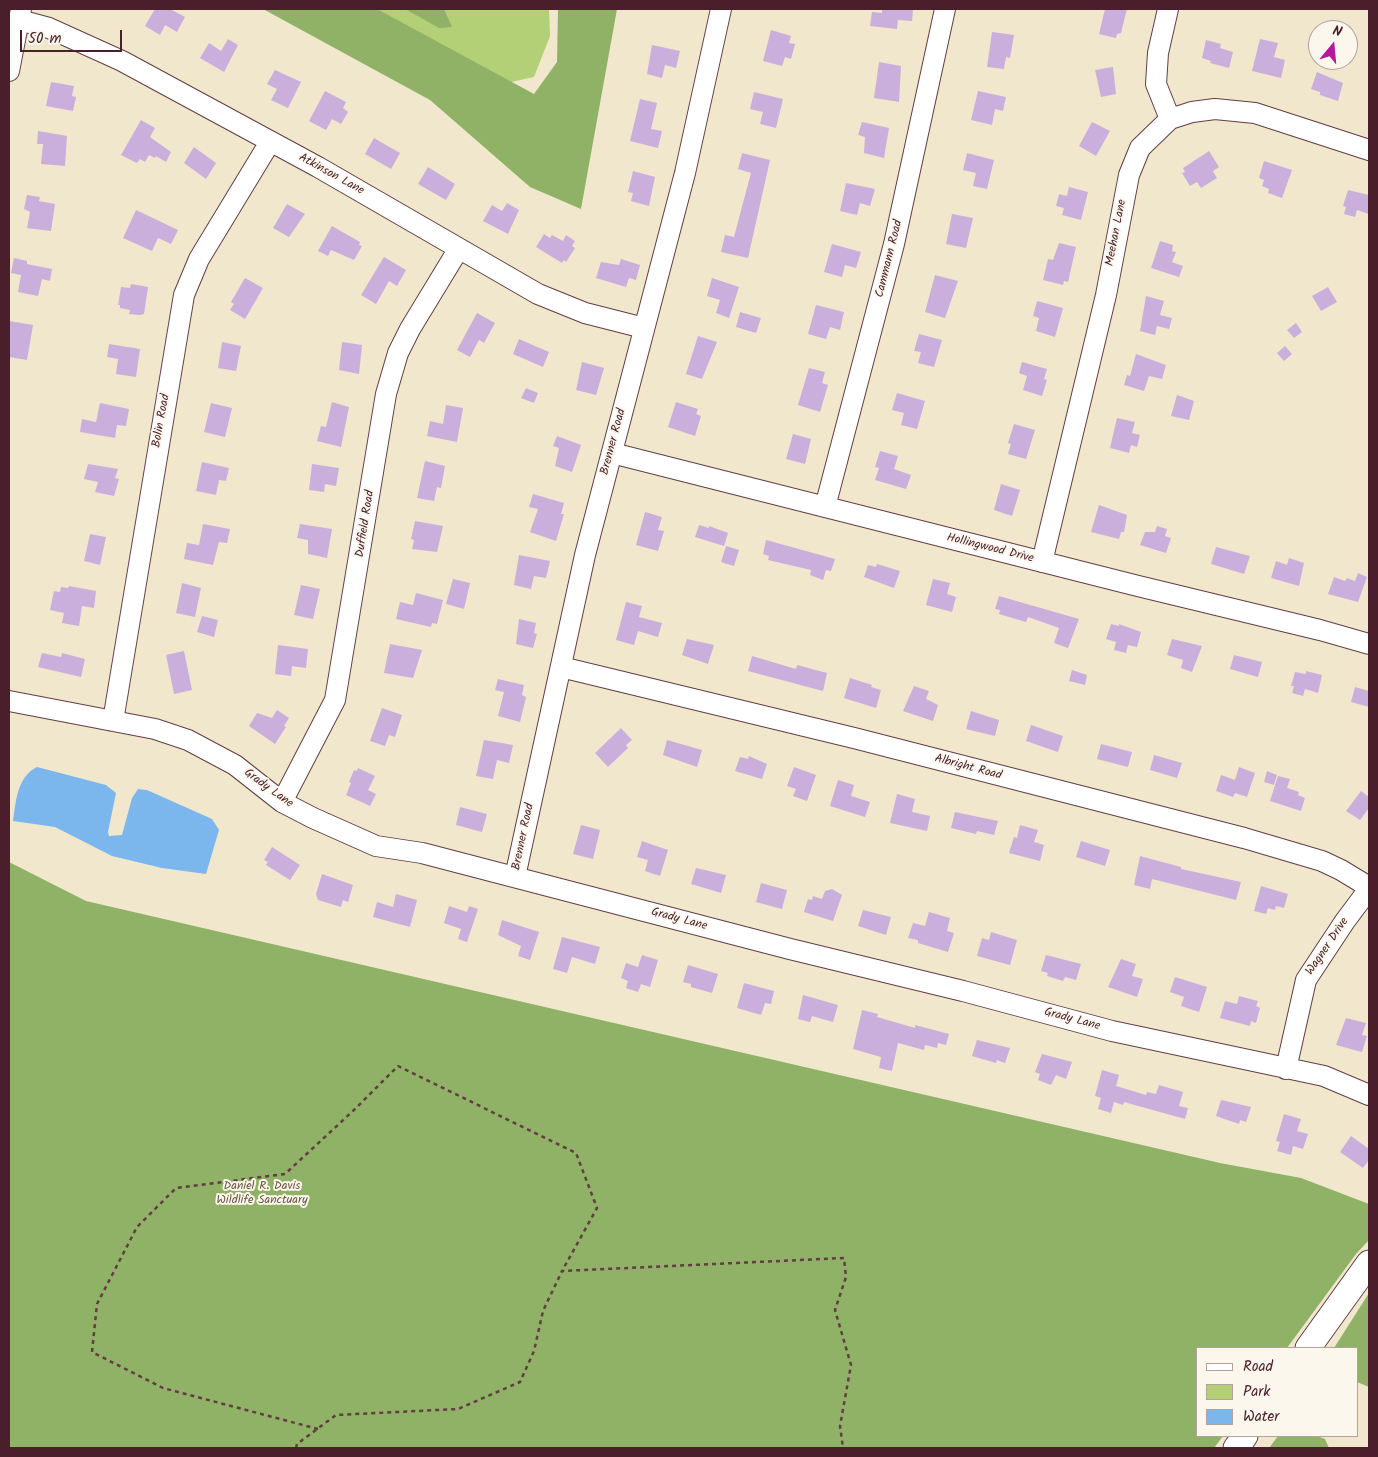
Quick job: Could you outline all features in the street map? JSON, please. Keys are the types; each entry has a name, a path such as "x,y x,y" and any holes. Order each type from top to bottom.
{"main road":[{"path":"1309,1347 1369,1262"},
{"path":"1236,1448 1244,1437"}],"street":[{"name":"Brenner Road","path":"515,877 584,555 685,173 721,9"},
{"name":"Cammann Road","path":"825,507 894,244 945,9"},
{"path":"1168,9 1158,53 1156,84 1170,120"},
{"name":"Atkinson Lane","path":"20,14 90,45 270,142 538,294 585,313 644,328"},
{"path":"9,72 20,14"},
{"name":"Meehan Lane","path":"1042,562 1106,295 1129,175 1140,148 1170,120 1192,112 1215,109 1255,113 1369,150"},
{"name":"Bolin Road","path":"113,721 184,295 199,259 270,142"},
{"name":"Duffield Road","path":"282,802 335,700 386,394 398,353 410,329 458,250"},
{"name":"Hollingwood Drive","path":"612,453 1369,644"},
{"name":"Albright Road","path":"561,667 854,738 1260,842 1322,861 1369,888"},
{"name":"Grady Lane","path":"9,701 155,729 188,740 235,765 282,802 338,830 376,846 422,853 780,946 963,991 1112,1031 1324,1076 1369,1095"},
{"name":"Wagner Drive","path":"1286,1069 1306,980 1369,888"}],"path":[{"path":"296,1448 297,1444 318,1429 336,1415 458,1408 520,1382 534,1351 543,1311 562,1270 597,1208 576,1154 398,1066 285,1174 176,1188 137,1227 97,1304 92,1352 163,1388 318,1429"},
{"path":"562,1270 844,1258 846,1277 835,1310 851,1365 840,1426 843,1448"}],"green space":[{"path":"263,9 377,9 534,94 557,62 558,9 617,9 581,209 530,187 430,100"},
{"path":"341,9 549,9 550,36 534,77 493,86"},
{"path":"405,9 444,9 452,27 439,28"},
{"name":"Daniel R. Davis Wildlife Sanctuary","path":"9,862 86,901 1220,1163 1301,1178 1369,1204 1369,1240 1356,1254 1288,1347 1196,1347 1196,1437 1222,1437 1214,1448 9,1448"},
{"path":"1369,1293 1369,1387 1358,1382 1358,1347 1335,1347"},
{"path":"1277,1437 1320,1437 1325,1439 1329,1448 1269,1448"}],"water":[{"path":"37,767 106,785 116,793 108,832 109,836 122,835 132,798 138,789 147,790 212,819 219,830 206,874 162,868 112,856 55,827 13,821 21,783 30,771"}],"building":[{"path":"155,9 170,9 185,17 177,32 165,25 160,35 145,26"},
{"path":"882,9 913,9 912,21 898,20 897,29 870,26 872,12 882,13"},
{"path":"1105,9 1127,9 1121,33 1117,34 1116,38 1099,34"},
{"path":"771,30 791,36 789,43 795,44 791,59 785,57 782,66 763,61"},
{"path":"992,32 1014,35 1010,58 1006,57 1004,69 987,67"},
{"path":"228,39 238,45 224,72 200,58 209,43 221,51"},
{"path":"1260,39 1278,43 1274,57 1285,60 1281,78 1252,71"},
{"path":"1206,40 1221,44 1220,48 1233,52 1229,68 1210,63 1211,61 1202,58"},
{"path":"652,45 680,51 676,68 665,65 662,78 647,74"},
{"path":"879,62 901,66 899,102 874,98"},
{"path":"1113,67 1116,94 1101,97 1095,70"},
{"path":"275,70 301,82 288,108 271,100 277,89 267,84"},
{"path":"1317,72 1343,83 1338,101 1320,95 1320,92 1311,89"},
{"path":"51,82 74,86 72,96 76,97 73,111 46,106"},
{"path":"325,91 346,102 343,108 348,112 341,124 332,119 326,130 309,121"},
{"path":"978,91 1006,97 1003,111 995,109 992,125 971,120"},
{"path":"754,92 783,99 776,128 760,124 763,112 750,109"},
{"path":"640,99 657,103 651,129 662,131 658,148 630,141"},
{"path":"141,120 155,128 150,137 171,152 166,162 156,156 155,158 149,155 145,162 140,159 137,163 121,155"},
{"path":"862,122 889,128 884,158 864,153 865,137 858,135"},
{"path":"1092,122 1110,131 1096,156 1079,146"},
{"path":"38,131 67,136 65,166 41,164 43,144 37,144"},
{"path":"374,138 400,153 391,169 365,154"},
{"path":"194,147 216,163 206,179 184,163"},
{"path":"1209,151 1219,167 1213,171 1217,178 1201,188 1197,182 1190,186 1182,173 1185,172 1183,168"},
{"path":"742,153 770,160 748,258 721,252 725,235 734,237 751,173 738,169"},
{"path":"967,153 994,160 987,189 973,186 976,173 963,170"},
{"path":"1264,161 1292,170 1282,198 1268,193 1269,189 1262,186 1264,180 1259,178"},
{"path":"428,167 455,184 446,200 418,184"},
{"path":"633,171 655,177 649,206 631,201 633,193 628,192"},
{"path":"846,183 875,189 870,206 860,203 857,215 840,211"},
{"path":"1069,187 1088,192 1081,220 1062,215 1064,208 1056,206 1059,194 1067,196"},
{"path":"1348,190 1369,195 1369,214 1357,210 1355,217 1344,214 1346,207 1343,206"},
{"path":"27,195 40,197 39,201 55,204 51,231 27,228 30,212 24,209"},
{"path":"507,203 519,210 508,234 483,221 492,205 502,211"},
{"path":"287,204 305,214 289,237 273,228"},
{"path":"136,210 178,230 171,244 158,238 152,251 123,238"},
{"path":"952,214 973,218 966,248 946,244"},
{"path":"332,226 360,242 359,245 362,246 354,260 331,250 328,256 318,251"},
{"path":"544,234 550,238 552,235 563,241 566,235 575,241 572,246 575,248 566,262 564,260 562,263 536,247"},
{"path":"1160,241 1173,245 1172,251 1176,252 1172,262 1183,266 1179,277 1151,268"},
{"path":"1059,243 1076,247 1068,282 1064,281 1063,285 1043,280 1048,259 1053,260"},
{"path":"832,244 861,252 856,268 845,265 842,277 824,272"},
{"path":"384,257 406,270 397,286 389,281 376,304 361,295"},
{"path":"14,258 27,261 27,264 52,269 50,281 42,279 38,296 18,292 21,275 11,273"},
{"path":"621,259 640,265 636,280 629,278 626,287 596,278 601,262 619,265"},
{"path":"935,275 958,281 945,318 925,312"},
{"path":"245,278 263,288 245,319 230,310 234,304 231,302"},
{"path":"712,278 739,287 729,318 716,313 720,300 707,296"},
{"path":"131,284 148,287 144,314 129,314 130,310 120,308 120,305 118,305 121,287 130,288"},
{"path":"1328,287 1337,302 1321,311 1312,296"},
{"path":"1146,296 1164,301 1160,315 1172,318 1169,329 1157,326 1155,335 1140,331"},
{"path":"1037,301 1063,308 1055,337 1036,331 1039,318 1033,316"},
{"path":"816,305 844,312 840,330 830,327 826,339 808,334"},
{"path":"740,312 761,318 756,333 736,327"},
{"path":"477,313 495,323 484,343 479,340 470,357 457,350"},
{"path":"9,321 33,325 27,360 9,357"},
{"path":"1296,323 1302,332 1294,338 1287,330"},
{"path":"919,334 942,340 934,367 918,363 921,352 914,351"},
{"path":"698,336 717,342 702,379 686,374"},
{"path":"519,339 549,352 543,367 513,354"},
{"path":"222,342 241,346 236,371 218,368"},
{"path":"342,342 362,345 359,374 339,370"},
{"path":"109,344 140,349 136,377 116,374 118,359 107,357"},
{"path":"1285,346 1292,354 1284,361 1277,353"},
{"path":"1136,354 1166,365 1162,379 1149,376 1144,391 1124,385 1127,375 1130,376"},
{"path":"582,362 604,368 596,395 576,390"},
{"path":"1022,362 1047,369 1044,379 1047,380 1042,396 1023,390 1027,376 1019,373"},
{"path":"809,368 825,372 822,383 828,385 820,412 798,405"},
{"path":"526,388 538,393 534,403 521,398"},
{"path":"897,393 925,401 917,429 901,425 904,413 892,410"},
{"path":"1177,395 1194,401 1189,420 1171,416"},
{"path":"332,402 349,407 341,447 317,441 321,426 326,427"},
{"path":"676,402 698,409 696,414 701,416 695,436 668,427"},
{"path":"100,403 129,409 126,426 117,425 115,438 80,432 82,419 96,422"},
{"path":"211,403 232,408 225,437 204,432"},
{"path":"446,405 463,408 457,442 427,436 430,421 443,424"},
{"path":"1117,418 1135,422 1132,433 1140,435 1137,447 1131,445 1129,453 1110,448"},
{"path":"1014,424 1035,430 1026,459 1008,454 1011,444 1008,443"},
{"path":"793,434 811,439 805,464 786,459"},
{"path":"557,436 581,445 572,472 555,466 559,448 553,446"},
{"path":"880,451 898,456 894,469 911,475 906,489 875,480 879,468 875,467"},
{"path":"425,461 445,466 441,488 437,487 434,501 417,498"},
{"path":"202,462 229,468 226,481 219,480 216,495 196,491"},
{"path":"88,464 118,469 115,478 119,479 114,496 95,492 98,482 84,479"},
{"path":"312,464 339,468 336,486 325,484 324,492 309,490"},
{"path":"1001,484 1020,490 1012,516 994,510"},
{"path":"533,494 564,503 561,514 564,514 556,541 530,532 538,509 529,507"},
{"path":"1099,505 1127,515 1124,532 1121,532 1119,539 1091,532"},
{"path":"645,512 662,517 658,530 664,531 658,551 636,545"},
{"path":"415,521 443,526 437,552 412,549 414,540 411,539"},
{"path":"203,524 230,529 227,543 219,542 213,565 184,559 187,543 199,545"},
{"path":"300,524 332,529 327,558 308,554 308,540 297,538"},
{"path":"699,525 709,528 709,526 728,533 724,546 695,537"},
{"path":"1157,526 1167,529 1165,536 1171,538 1166,553 1140,545 1145,532 1155,532"},
{"path":"90,534 106,537 100,565 84,561"},
{"path":"766,540 835,559 831,571 826,570 823,580 810,575 811,570 768,560 769,556 763,554"},
{"path":"726,546 739,550 734,566 721,562"},
{"path":"1216,547 1250,556 1244,574 1211,564"},
{"path":"519,555 550,561 546,578 534,576 531,589 514,585"},
{"path":"1289,558 1304,563 1299,586 1271,578 1276,561 1287,565"},
{"path":"877,564 900,571 894,588 864,577 868,565 876,567"},
{"path":"1358,573 1367,577 1358,602 1328,594 1334,577 1345,581 1347,578 1355,581"},
{"path":"453,579 470,583 464,609 446,604"},
{"path":"933,579 950,583 947,594 956,597 952,612 926,605"},
{"path":"182,583 201,588 195,617 176,613"},
{"path":"301,585 320,589 313,619 294,615"},
{"path":"69,586 96,591 94,608 82,606 79,626 62,623 64,613 50,610 54,591 60,592 61,587 68,588"},
{"path":"416,593 443,600 437,624 432,623 431,627 396,619 400,602 413,605"},
{"path":"999,596 1079,619 1068,648 1054,643 1059,628 1028,617 1026,622 999,614 1000,610 995,609"},
{"path":"626,602 642,606 639,617 662,623 658,637 638,631 634,645 616,640"},
{"path":"202,616 218,620 214,637 197,632"},
{"path":"519,619 536,623 534,633 537,634 533,648 516,644"},
{"path":"1111,624 1119,626 1119,624 1141,632 1137,647 1128,645 1126,653 1114,650 1116,642 1106,639"},
{"path":"687,639 714,645 708,664 682,655"},
{"path":"1172,639 1202,646 1192,672 1181,668 1183,660 1167,655"},
{"path":"390,644 422,650 413,678 384,673"},
{"path":"278,645 308,649 306,668 292,666 291,676 275,674"},
{"path":"184,651 192,690 174,694 166,655"},
{"path":"42,653 61,657 62,653 85,659 81,677 38,667"},
{"path":"1234,655 1262,662 1258,677 1230,669"},
{"path":"752,656 796,669 797,665 827,673 823,691 748,671"},
{"path":"1072,670 1087,675 1085,685 1069,681"},
{"path":"1306,671 1322,675 1318,693 1305,689 1303,696 1292,693 1294,686 1291,686 1295,672 1306,674"},
{"path":"850,678 881,690 876,708 844,698"},
{"path":"498,679 524,685 522,695 526,697 520,722 498,716 504,692 495,690"},
{"path":"914,686 929,691 926,699 938,705 933,721 903,711"},
{"path":"1355,687 1369,691 1369,707 1351,702"},
{"path":"382,708 402,715 395,737 389,735 385,746 370,741"},
{"path":"277,710 289,718 284,726 286,727 275,744 249,726 257,713 272,718"},
{"path":"971,711 999,720 995,736 966,729"},
{"path":"1031,725 1063,736 1058,752 1026,741"},
{"path":"621,728 632,740 626,745 628,748 608,767 595,753"},
{"path":"484,740 513,745 509,763 497,760 493,779 476,776"},
{"path":"667,740 702,750 697,767 663,755"},
{"path":"1101,744 1132,752 1128,767 1097,759"},
{"path":"1154,755 1182,763 1177,778 1150,770"},
{"path":"749,756 767,764 762,779 735,771 740,757 748,759"},
{"path":"794,767 816,775 807,801 793,796 796,789 787,786"},
{"path":"1239,767 1255,773 1247,797 1235,793 1233,797 1216,791 1221,775 1235,780"},
{"path":"358,768 375,776 368,790 376,794 370,806 346,795 354,770 357,771"},
{"path":"1267,771 1277,775 1274,785 1264,782"},
{"path":"1278,776 1290,779 1287,788 1299,792 1298,795 1305,798 1301,811 1270,801"},
{"path":"838,780 854,785 851,796 870,802 865,817 830,806"},
{"path":"1361,791 1369,797 1369,808 1360,820 1346,811"},
{"path":"897,794 915,799 912,812 930,816 927,831 890,823"},
{"path":"460,807 487,814 482,832 456,825"},
{"path":"955,812 998,821 994,835 977,831 976,834 951,828"},
{"path":"581,825 600,830 593,859 573,854"},
{"path":"1020,825 1038,830 1034,842 1044,845 1040,861 1009,853 1014,837 1017,838"},
{"path":"642,841 668,850 660,876 645,871 648,860 637,857"},
{"path":"1081,841 1110,850 1105,866 1076,857"},
{"path":"272,847 300,865 290,880 266,865 268,862 264,860"},
{"path":"1140,856 1181,867 1181,869 1241,882 1236,900 1152,879 1150,889 1134,885"},
{"path":"696,868 726,875 721,893 691,884"},
{"path":"322,874 353,885 348,902 343,900 341,907 318,900 316,894"},
{"path":"761,883 787,890 782,909 756,902"},
{"path":"1261,886 1288,894 1284,908 1276,906 1275,910 1268,908 1266,914 1254,911"},
{"path":"832,889 842,895 833,921 804,912 808,899 812,900 813,896 822,899 825,891"},
{"path":"396,894 417,900 410,927 373,917 377,902 393,907"},
{"path":"449,906 467,912 469,906 478,909 467,942 458,939 461,929 444,923"},
{"path":"863,910 891,917 886,935 858,926"},
{"path":"929,912 950,918 947,931 954,933 948,952 908,938 913,923 925,926"},
{"path":"502,920 539,932 530,960 518,956 521,946 498,935"},
{"path":"991,932 1017,940 1010,965 977,956 982,938 989,940"},
{"path":"562,937 600,947 595,964 572,957 567,973 553,969"},
{"path":"642,955 658,960 650,987 641,984 638,992 626,988 628,981 621,978 626,963 638,967"},
{"path":"1046,955 1081,964 1076,980 1065,977 1063,981 1047,976 1048,973 1041,971"},
{"path":"1121,959 1136,964 1132,976 1143,979 1137,997 1108,987"},
{"path":"688,965 718,974 712,993 691,987 691,984 683,982"},
{"path":"1175,977 1207,987 1199,1012 1181,1006 1184,997 1170,992"},
{"path":"744,983 774,991 771,1004 765,1003 761,1015 737,1008"},
{"path":"803,995 838,1005 833,1022 812,1016 810,1022 798,1019"},
{"path":"1239,996 1258,1001 1256,1006 1260,1008 1256,1023 1251,1021 1250,1026 1220,1018 1225,1001 1237,1004"},
{"path":"862,1010 878,1014 877,1017 915,1028 915,1025 949,1034 946,1045 938,1043 937,1048 925,1045 924,1050 898,1043 892,1071 879,1068 881,1057 853,1049"},
{"path":"1346,1018 1366,1023 1362,1035 1367,1036 1362,1052 1336,1045"},
{"path":"977,1040 1010,1048 1005,1063 997,1060 996,1063 972,1056"},
{"path":"1042,1054 1072,1062 1066,1079 1056,1075 1051,1085 1038,1080 1040,1074 1035,1072"},
{"path":"1102,1070 1119,1075 1116,1086 1146,1095 1147,1092 1156,1094 1159,1085 1183,1092 1179,1106 1188,1108 1185,1119 1124,1102 1123,1105 1114,1102 1111,1113 1098,1109 1101,1098 1095,1096"},
{"path":"1221,1100 1251,1107 1246,1122 1240,1120 1239,1124 1216,1116"},
{"path":"1284,1114 1301,1119 1297,1131 1308,1134 1303,1149 1293,1146 1291,1155 1277,1151 1280,1142 1276,1141"},
{"path":"1351,1136 1369,1149 1369,1160 1363,1168 1340,1152"}]}
